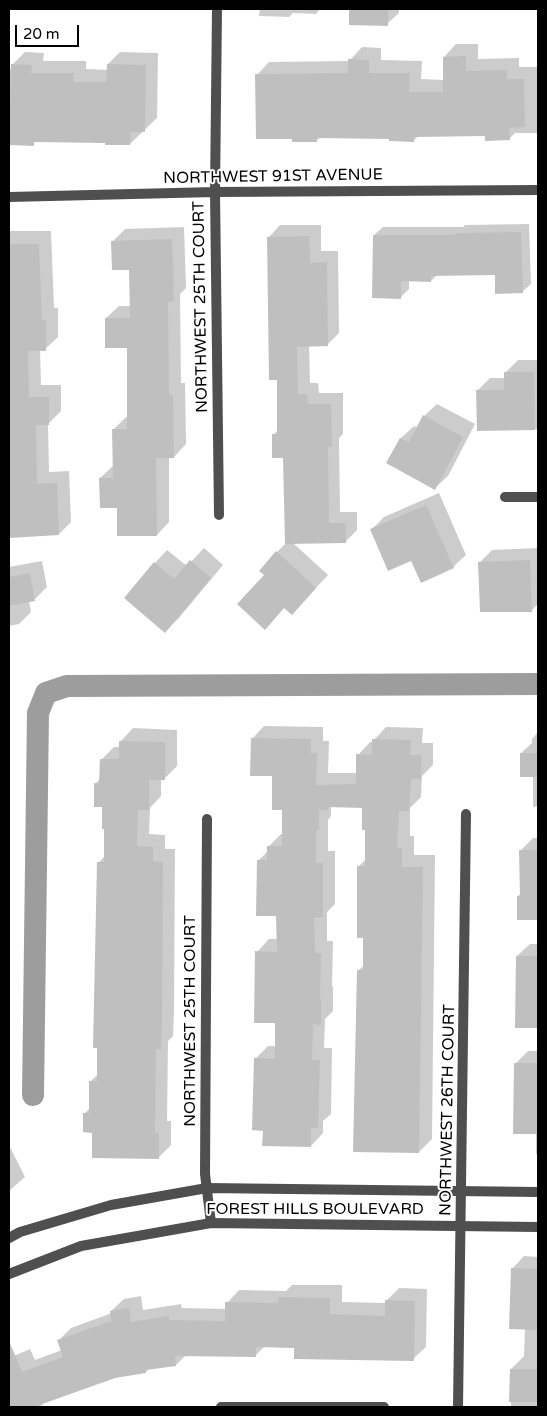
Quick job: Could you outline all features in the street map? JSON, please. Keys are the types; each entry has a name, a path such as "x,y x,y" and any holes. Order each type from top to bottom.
{"street":[{"name":"NORTHWEST 25TH COURT","path":"217,9 215,192 219,515"},
{"name":"NORTHWEST 91ST AVENUE","path":"9,197 215,192 538,190"},
{"path":"505,497 538,497"},
{"name":"NORTHWEST 26TH COURT","path":"458,1407 462,1226 466,814"},
{"name":"NORTHWEST 25TH COURT","path":"207,819 205,1174 211,1223"},
{"name":"FOREST HILLS BOULEVARD","path":"9,1238 20,1232 111,1205 207,1188 538,1192"},
{"name":"FOREST HILLS BOULEVARD","path":"9,1274 81,1246 211,1223 538,1227"},
{"path":"221,1407 384,1407"}],"building":[{"path":"349,9 388,9 388,26 349,25"},
{"path":"466,56 466,71 507,70 507,79 524,79 525,127 509,128 510,140 485,141 485,136 414,137 414,142 389,141 389,139 317,138 317,142 292,142 292,139 256,139 255,74 348,73 348,59 369,60 369,73 410,73 409,92 443,92 443,57"},
{"path":"11,64 32,65 31,73 74,73 74,82 106,82 107,64 146,65 145,132 131,132 130,145 34,142 34,146 9,145"},
{"path":"521,232 523,293 495,294 495,275 431,276 431,282 401,281 401,299 372,298 373,235 455,235 455,233"},
{"path":"309,236 310,263 327,262 328,346 297,347 298,394 307,394 308,404 331,404 332,447 328,447 329,523 346,523 346,543 285,544 283,458 272,458 272,434 277,434 277,380 269,380 267,237"},
{"path":"172,239 174,301 168,302 169,395 173,395 174,458 156,458 157,536 117,536 117,508 100,508 99,478 113,478 112,429 127,429 127,348 105,348 105,318 130,318 129,270 112,270 111,241"},
{"path":"9,244 39,244 42,320 46,320 46,351 28,351 29,397 49,397 49,425 36,425 37,484 57,483 59,535 9,538"},
{"path":"504,372 534,372 535,430 477,431 476,390 504,390"},
{"path":"423,415 463,437 435,490 386,463 400,438 409,442"},
{"path":"426,505 454,568 421,583 411,561 388,571 370,529"},
{"path":"276,551 316,588 292,615 284,608 265,630 237,604 264,575 259,571"},
{"path":"190,560 211,578 165,633 124,598 154,562 174,579"},
{"path":"530,560 532,612 480,612 478,562"},
{"path":"30,573 35,601 9,606 9,577"},
{"path":"251,738 311,739 311,753 317,753 316,785 356,784 356,754 372,755 372,739 411,740 410,755 421,755 421,779 411,779 409,811 399,811 397,848 402,848 402,867 423,867 419,1153 353,1152 357,970 363,970 363,938 357,938 357,866 365,866 365,830 362,830 362,808 328,807 328,810 319,810 319,830 316,830 316,863 323,863 323,917 314,918 315,953 321,953 321,1025 313,1024 312,1060 320,1060 318,1128 311,1128 311,1147 262,1146 263,1131 252,1130 254,1058 275,1059 275,1023 254,1023 255,951 277,952 276,916 256,916 257,860 267,860 267,846 282,846 282,810 272,810 272,776 250,776"},
{"path":"119,741 165,742 165,780 149,780 149,810 138,810 137,846 153,847 153,861 163,862 161,1050 156,1049 155,1133 159,1133 159,1159 92,1158 92,1133 83,1132 83,1113 89,1113 89,1081 97,1081 97,1048 93,1048 97,862 104,862 102,807 94,807 94,783 99,784 100,759 119,759"},
{"path":"520,753 538,753 538,777 520,777"},
{"path":"519,850 538,850 538,920 517,920 517,896 520,896"},
{"path":"516,956 538,956 538,1028 515,1028"},
{"path":"514,1063 538,1063 538,1134 513,1134"},
{"path":"511,1268 538,1269 538,1330 509,1329"},
{"path":"279,1297 330,1298 330,1314 385,1316 385,1300 415,1301 414,1361 294,1359 294,1348 256,1347 256,1357 175,1356 176,1366 146,1370 146,1373 115,1378 34,1407 9,1407 9,1341 22,1372 63,1357 57,1340 111,1321 110,1311 129,1308 131,1322 169,1316 169,1320 225,1321 225,1302 278,1303"},
{"path":"510,1369 538,1369 538,1402 509,1402"}],"waterway":[{"path":"33,1095 38,713 46,693 67,686 538,684"}]}
